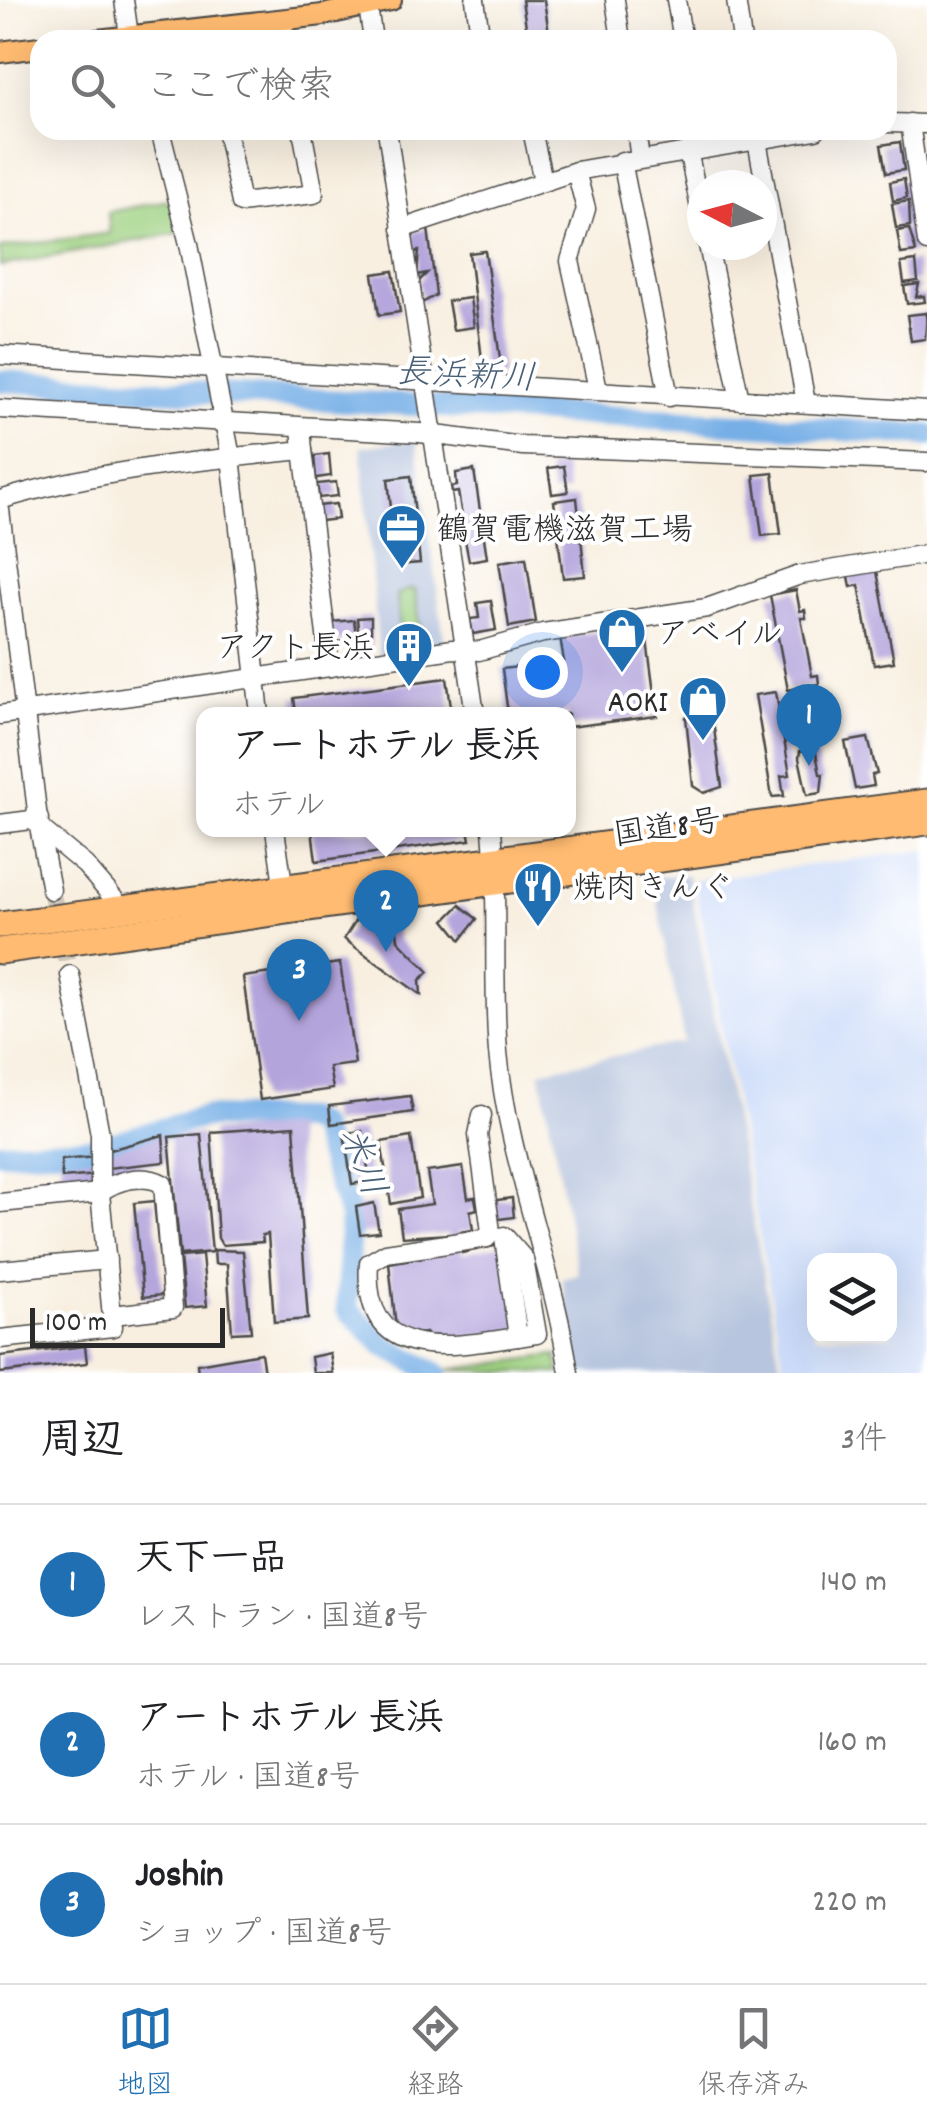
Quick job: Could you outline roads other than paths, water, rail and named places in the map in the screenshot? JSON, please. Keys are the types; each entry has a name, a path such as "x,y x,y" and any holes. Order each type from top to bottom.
{"highway":[{"name":"国道8号","path":"0,951 927,802"},
{"name":"国道8号","path":"0,925 283,884 494,871 927,822"}],"main road":[{"path":"283,30 368,3 392,0"},
{"path":"0,52 30,48"}],"street":[{"path":"124,0 132,30"},
{"path":"475,0 479,30"},
{"path":"615,0 620,30"},
{"path":"676,0 681,30"},
{"path":"736,0 740,30"},
{"path":"368,3 372,30"},
{"path":"918,123 927,242"},
{"path":"163,140 189,244 230,458 259,707"},
{"path":"228,140 241,203 314,194 304,140"},
{"path":"388,140 474,707"},
{"path":"534,140 543,181"},
{"path":"634,140 631,160 670,397"},
{"path":"757,140 806,403"},
{"path":"401,229 576,171 696,142 698,170"},
{"path":"576,171 586,209 570,261 598,390"},
{"path":"711,260 740,400"},
{"path":"0,355 214,373 927,410"},
{"path":"0,409 432,432 523,446 927,462"},
{"path":"302,427 330,668"},
{"path":"0,500 47,486 303,450"},
{"path":"0,510 51,890"},
{"path":"0,715 465,650 707,608 800,575 927,554"},
{"path":"0,824 39,823 85,865 122,908"},
{"path":"276,837 283,884"},
{"path":"492,837 498,1053 513,1143 559,1306 569,1373"},
{"path":"0,1339 113,1327 99,1148 70,975"},
{"path":"478,1095 498,1232 524,1259 536,1334 433,1349 387,1330 366,1299 368,1263 386,1253 498,1232"},
{"path":"0,1203 100,1192 112,1182 154,1179 162,1184 174,1308 113,1315"},
{"path":"0,1270 108,1260"}],"waterway":[{"name":"長浜新川","path":"0,381 927,435"},
{"name":"米川","path":"0,1152 95,1148 204,1117 305,1119 318,1126 350,1216 347,1309 386,1347 437,1373"}],"tunnel":[{"path":"51,890 70,975"}],"place":[{"name":"鶴賀電機滋賀工場","path":"402,570"},
{"name":"アベイル","path":"622,674"},
{"name":"アクト長浜","path":"409,688"},
{"name":"AOKI","path":"703,742"},
{"name":"天下一品","path":"809,766"},
{"name":"焼肉きんぐ","path":"538,928"},
{"name":"アートホテル 長浜","path":"386,952"},
{"name":"Joshin","path":"299,1021"}]}
